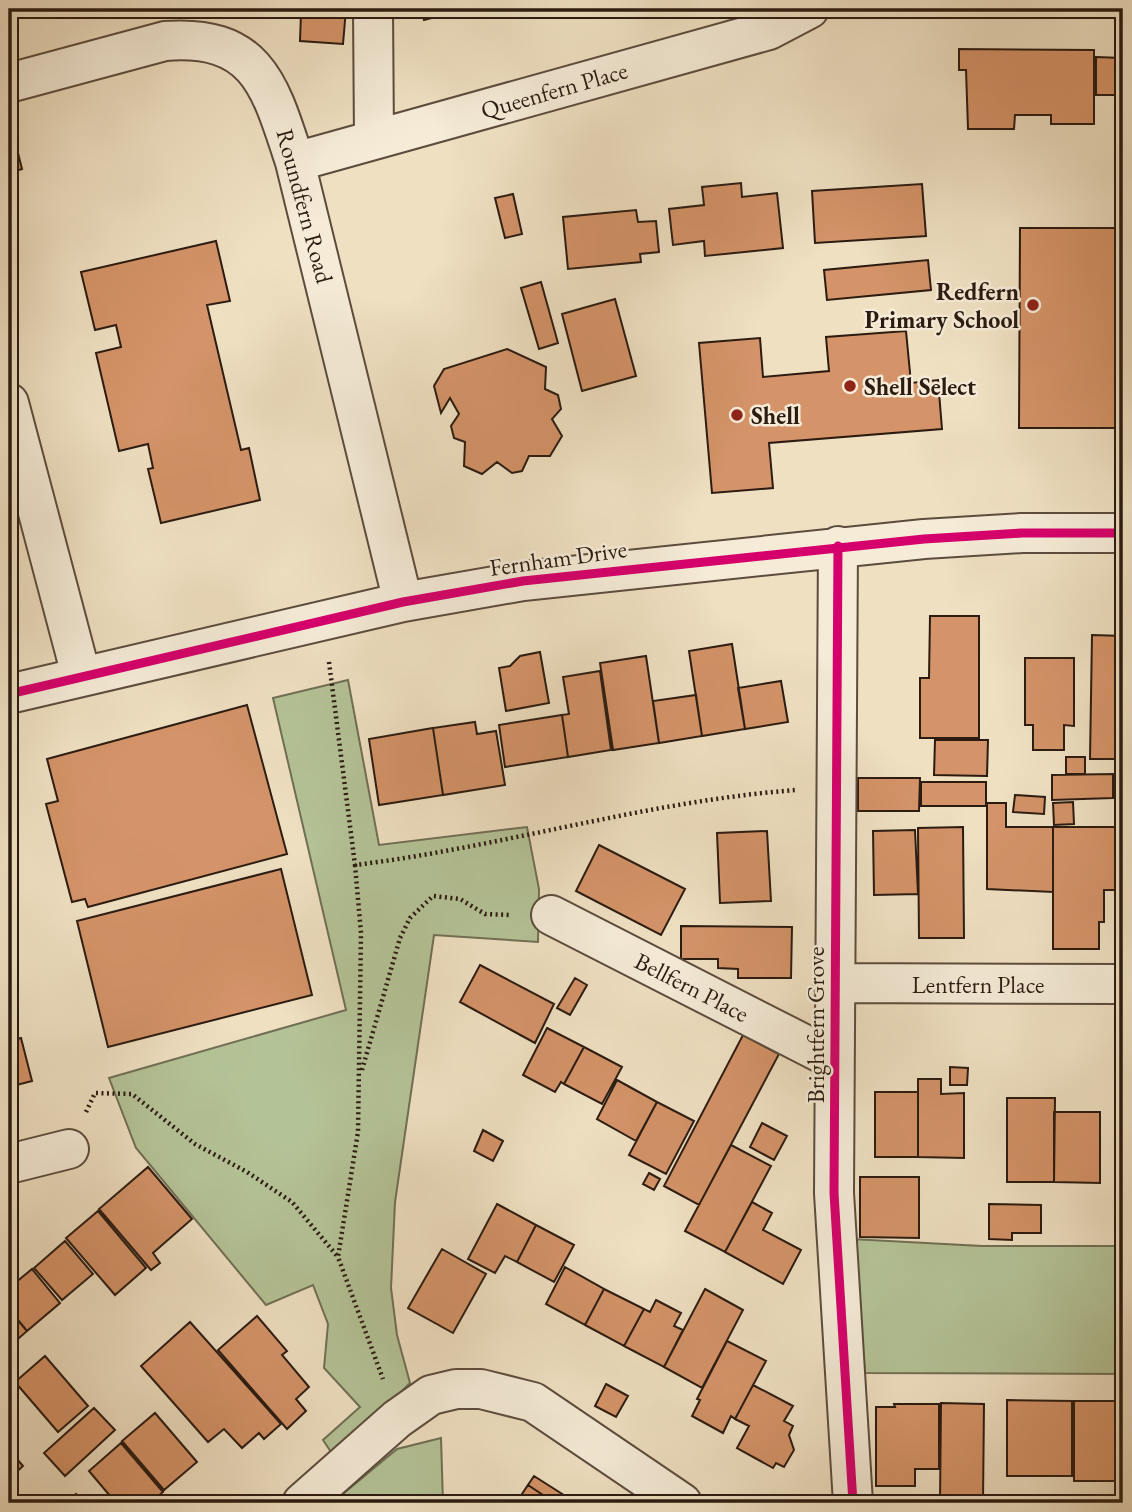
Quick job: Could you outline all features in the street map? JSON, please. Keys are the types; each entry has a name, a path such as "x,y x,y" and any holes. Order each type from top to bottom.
{"street":[{"path":"373,9 374,140"},
{"name":"Queenfern Place","path":"295,162 769,30 809,9"},
{"name":"Roundfern Road","path":"9,83 165,41 192,39 221,44 243,57 261,77 278,110 295,162 403,602"},
{"path":"9,403 81,675"},
{"name":"Fernham Drive","path":"9,694 81,675 403,602 523,581 838,546 1022,533 1123,533"},
{"name":"Brightfern Grove","path":"838,546 833,983 834,1193 853,1503"},
{"name":"Bellfern Place","path":"551,915 833,1059"},
{"name":"Lentfern Place","path":"833,983 1123,984"},
{"path":"9,1164 69,1149"},
{"path":"302,1503 397,1419 431,1395 456,1389 481,1389 533,1402 682,1503"}],"path":[{"path":"326,620 332,700 355,865 361,933 358,1132 338,1257"},
{"path":"355,865 640,813 787,791 836,787"},
{"path":"360,1078 400,939 410,918 433,896 460,899 485,914 551,915"},
{"path":"69,1149 94,1093 132,1094 195,1143 247,1172 292,1202 338,1257 397,1419"}],"green space":[{"path":"348,680 379,845 527,827 539,889 538,942 434,935 395,1202 391,1288 397,1335 410,1383 335,1458 323,1440 360,1407 324,1368 328,1324 313,1285 266,1305 136,1148 109,1078 346,1010 273,698"},
{"path":"851,1239 982,1246 1123,1246 1123,1374 865,1373"},
{"path":"441,1438 443,1503 332,1503 397,1449"}],"building":[{"path":"259,9 346,9 343,44 300,41 301,13"},
{"path":"421,9 466,9 424,20"},
{"path":"959,49 1094,50 1094,124 1051,124 1051,115 1015,115 1014,129 968,129 966,70 959,70"},
{"path":"1096,57 1123,58 1123,95 1096,95"},
{"path":"17,149 22,169 9,173 9,151"},
{"path":"741,183 742,197 777,193 783,248 705,256 704,241 673,245 669,209 704,205 702,187"},
{"path":"922,184 926,236 815,243 812,191"},
{"path":"513,194 522,234 505,238 495,198"},
{"path":"636,210 638,222 656,221 659,252 640,254 641,262 568,269 563,217"},
{"path":"1020,228 1123,228 1123,428 1019,428"},
{"path":"216,241 230,301 207,305 241,450 249,448 260,500 161,523 148,469 153,468 148,444 119,451 96,353 121,347 116,325 95,330 81,272"},
{"path":"928,260 931,290 827,300 824,270"},
{"path":"541,282 558,343 539,349 521,288"},
{"path":"615,299 636,376 582,391 562,314"},
{"path":"906,331 911,383 938,380 942,429 769,443 773,488 712,493 699,343 760,338 763,377 829,371 826,337"},
{"path":"507,349 546,367 545,389 558,395 561,409 552,419 562,436 550,456 529,456 522,471 512,473 497,462 482,474 464,466 465,442 454,438 451,426 459,414 450,398 441,413 434,386 444,369"},
{"path":"930,616 979,616 979,738 920,738 920,678 929,678"},
{"path":"1092,635 1123,636 1123,759 1090,759"},
{"path":"732,644 745,729 702,736 689,651"},
{"path":"540,652 549,703 506,711 499,668 510,666 520,656"},
{"path":"646,656 659,743 613,750 600,663"},
{"path":"1025,658 1074,658 1074,726 1064,725 1064,750 1033,750 1033,725 1025,725"},
{"path":"600,671 611,750 568,757 562,715 569,714 563,677"},
{"path":"781,681 788,722 745,729 738,688"},
{"path":"696,695 702,736 659,743 653,701"},
{"path":"247,705 287,854 88,907 85,899 72,902 46,804 58,801 47,759"},
{"path":"562,715 568,757 505,767 499,725"},
{"path":"475,722 477,734 496,731 505,785 443,795 433,728"},
{"path":"433,728 443,795 379,805 369,739"},
{"path":"935,740 988,740 987,776 934,775"},
{"path":"1066,757 1085,757 1085,774 1066,774"},
{"path":"1113,774 1113,798 1052,800 1052,775"},
{"path":"858,778 920,778 919,811 858,811"},
{"path":"921,782 986,782 986,806 921,806"},
{"path":"1015,795 1045,797 1044,814 1013,812"},
{"path":"1073,802 1074,824 1054,825 1053,803"},
{"path":"987,803 1006,803 1006,827 1053,827 1053,892 987,889"},
{"path":"963,827 964,938 919,938 918,828"},
{"path":"1053,827 1120,827 1120,890 1104,890 1104,922 1099,922 1099,949 1053,949"},
{"path":"915,830 918,894 874,895 873,831"},
{"path":"767,831 771,901 720,903 717,833"},
{"path":"599,845 685,889 661,935 576,891"},
{"path":"281,869 312,995 108,1047 77,921"},
{"path":"681,926 792,927 791,978 738,978 738,969 718,968 718,959 681,959"},
{"path":"480,965 554,1004 535,1043 460,1002"},
{"path":"575,978 587,985 570,1015 557,1008"},
{"path":"547,1028 584,1047 564,1084 561,1082 555,1092 523,1075"},
{"path":"743,1035 779,1054 699,1205 664,1186"},
{"path":"21,1038 32,1081 9,1087 9,1041"},
{"path":"584,1047 622,1067 602,1104 564,1084"},
{"path":"950,1067 968,1068 967,1085 950,1085"},
{"path":"918,1079 941,1079 941,1094 964,1093 964,1158 918,1157"},
{"path":"617,1080 657,1102 636,1141 597,1119"},
{"path":"875,1092 918,1092 918,1157 875,1157"},
{"path":"1007,1098 1055,1098 1054,1182 1007,1182"},
{"path":"657,1102 694,1121 666,1174 629,1155"},
{"path":"1119,1102 1123,1102 1123,1159 1120,1159"},
{"path":"1054,1112 1100,1112 1100,1183 1054,1182"},
{"path":"762,1123 787,1136 774,1160 750,1147"},
{"path":"483,1130 503,1141 493,1161 474,1151"},
{"path":"731,1145 771,1166 725,1252 685,1231"},
{"path":"148,1167 192,1219 153,1253 160,1263 151,1270 99,1209"},
{"path":"649,1173 660,1179 654,1190 643,1184"},
{"path":"860,1177 919,1177 919,1238 860,1237"},
{"path":"752,1202 772,1213 763,1230 801,1250 783,1284 725,1252"},
{"path":"497,1204 536,1225 517,1262 505,1256 495,1273 468,1259"},
{"path":"989,1204 1041,1205 1041,1233 1012,1233 1012,1240 989,1239"},
{"path":"98,1211 146,1268 115,1295 66,1238"},
{"path":"536,1225 574,1245 554,1282 517,1262"},
{"path":"65,1241 93,1274 62,1300 34,1268"},
{"path":"442,1249 486,1274 453,1333 408,1308"},
{"path":"565,1267 604,1289 585,1325 546,1304"},
{"path":"32,1269 60,1303 27,1331 9,1309 9,1288"},
{"path":"604,1289 644,1309 624,1346 585,1325"},
{"path":"705,1289 743,1310 702,1388 664,1367"},
{"path":"656,1300 681,1313 674,1326 683,1330 664,1367 624,1346 644,1309 650,1312"},
{"path":"9,1310 27,1331 9,1347"},
{"path":"257,1316 287,1351 282,1355 309,1387 296,1399 306,1411 287,1429 218,1350"},
{"path":"190,1322 281,1424 264,1439 259,1433 242,1448 224,1429 208,1442 141,1366"},
{"path":"727,1341 766,1361 735,1419 731,1416 723,1433 692,1416 700,1400 697,1399"},
{"path":"45,1356 88,1406 58,1432 15,1382"},
{"path":"606,1384 628,1396 616,1417 595,1406"},
{"path":"753,1385 793,1406 784,1421 793,1426 789,1435 794,1450 784,1467 776,1463 773,1468 737,1448 749,1426 735,1419"},
{"path":"1007,1400 1072,1401 1072,1476 1007,1476"},
{"path":"1074,1401 1119,1401 1119,1481 1074,1481"},
{"path":"941,1403 984,1404 983,1503 940,1503"},
{"path":"894,1404 939,1404 939,1469 915,1469 915,1486 876,1486 876,1407 895,1407"},
{"path":"94,1408 115,1430 65,1476 44,1453"},
{"path":"155,1413 197,1462 164,1490 122,1441"},
{"path":"121,1443 163,1492 150,1503 116,1503 89,1471"},
{"path":"9,1450 23,1466 9,1479"},
{"path":"534,1476 570,1499 567,1503 555,1503 528,1485"},
{"path":"528,1485 555,1503 516,1503"},
{"path":"76,1494 83,1503 65,1503"}],"cycle path":[{"path":"9,694 403,602 523,581 924,539 1022,533 1123,533"},
{"path":"838,546 834,1193 853,1503"}],"place":[{"name":"Redfern Primary School","path":"1033,305"},
{"name":"Shell Select","path":"850,386"},
{"name":"Shell","path":"737,415"}]}
